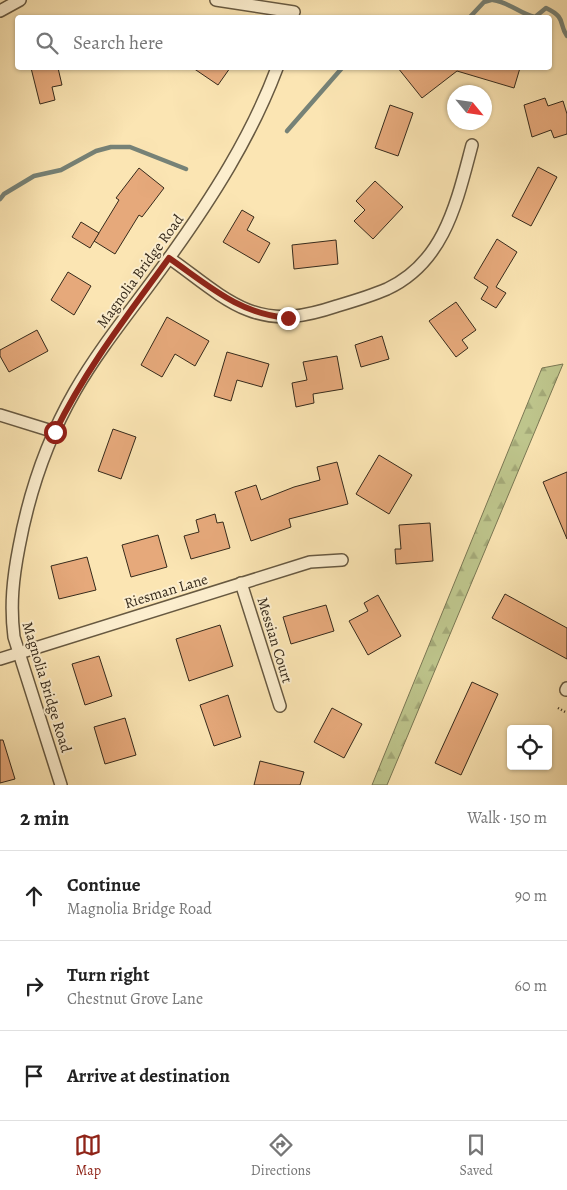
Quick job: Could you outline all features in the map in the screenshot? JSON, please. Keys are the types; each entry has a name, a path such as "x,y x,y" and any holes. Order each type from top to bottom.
{"street":[{"path":"0,11 20,0"},
{"path":"216,0 293,14 298,0"},
{"name":"Magnolia Bridge Road","path":"61,785 14,637 11,618 12,588 22,531 36,481 55,432 75,391 109,340 169,258 234,160 263,105 276,70"},
{"path":"169,258 233,303 267,316 288,318 308,315 366,297 389,288 409,276 441,240 456,207 472,144"},
{"path":"0,415 55,432"},
{"name":"Riesman Lane","path":"0,659 310,562 342,560"},
{"name":"Messian Court","path":"242,583 280,706"}],"path":[{"path":"558,708 567,713"}],"green space":[{"path":"563,364 387,785 372,785 542,368"}],"building":[{"path":"32,70 58,70 62,85 52,87 55,100 40,104"},
{"path":"196,70 229,70 218,85"},
{"path":"400,70 519,70 514,88 457,71 422,98"},
{"path":"545,98 548,106 563,101 567,114 567,134 554,138 551,130 532,137 524,105"},
{"path":"390,105 413,113 398,156 375,148"},
{"path":"538,167 557,177 531,226 512,216"},
{"path":"139,168 164,188 142,217 139,215 115,254 94,241 119,200 116,198"},
{"path":"375,181 403,207 373,239 354,221 365,210 356,201"},
{"path":"242,210 254,217 247,230 270,243 259,263 223,242"},
{"path":"81,222 99,233 90,248 72,237"},
{"path":"497,239 517,252 496,287 506,293 496,308 481,299 488,287 474,278"},
{"path":"336,240 338,264 294,269 292,245"},
{"path":"68,272 91,286 74,315 51,300"},
{"path":"456,302 476,330 462,340 468,348 456,357 429,321"},
{"path":"167,317 209,341 195,366 175,354 162,377 141,365"},
{"path":"37,330 48,351 9,372 0,356 0,350"},
{"path":"382,336 389,359 361,367 355,345"},
{"path":"227,352 269,364 262,387 237,380 231,401 214,396"},
{"path":"337,356 343,389 313,394 314,403 296,407 292,383 307,380 303,362"},
{"path":"113,429 136,437 121,479 98,471"},
{"path":"379,455 412,475 389,514 356,494"},
{"path":"337,462 348,504 289,519 291,527 251,541 235,492 256,485 261,500 294,487 320,480 317,467"},
{"path":"567,472 567,539 543,482"},
{"path":"215,514 217,523 223,522 230,548 191,559 184,536 199,532 196,520"},
{"path":"430,523 433,561 396,564 395,549 401,549 399,525"},
{"path":"158,535 167,567 131,577 122,545"},
{"path":"87,557 96,590 59,599 51,566"},
{"path":"505,594 567,628 567,659 492,618"},
{"path":"378,595 401,636 368,655 349,621 368,611 364,603"},
{"path":"326,605 334,631 291,644 283,617"},
{"path":"220,625 233,666 189,681 176,639"},
{"path":"99,656 112,696 85,705 72,664"},
{"path":"472,682 498,694 461,775 435,763"},
{"path":"228,695 241,737 214,746 200,705"},
{"path":"332,708 362,724 344,758 314,742"},
{"path":"125,718 136,755 105,764 94,727"},
{"path":"0,740 3,740 15,779 0,783"},
{"path":"260,761 304,772 300,785 254,785"}],"waterway":[{"path":"472,15 484,2 491,0"},
{"path":"493,0 530,15"},
{"path":"537,15 546,8 553,12 560,18 567,36"},
{"path":"287,131 340,70"},
{"path":"0,199 4,194 34,176 61,170 96,151 111,147 130,147 186,169"}],"route":[{"path":"55,432 75,391 109,340 169,258 233,303 267,316 288,318"}]}
